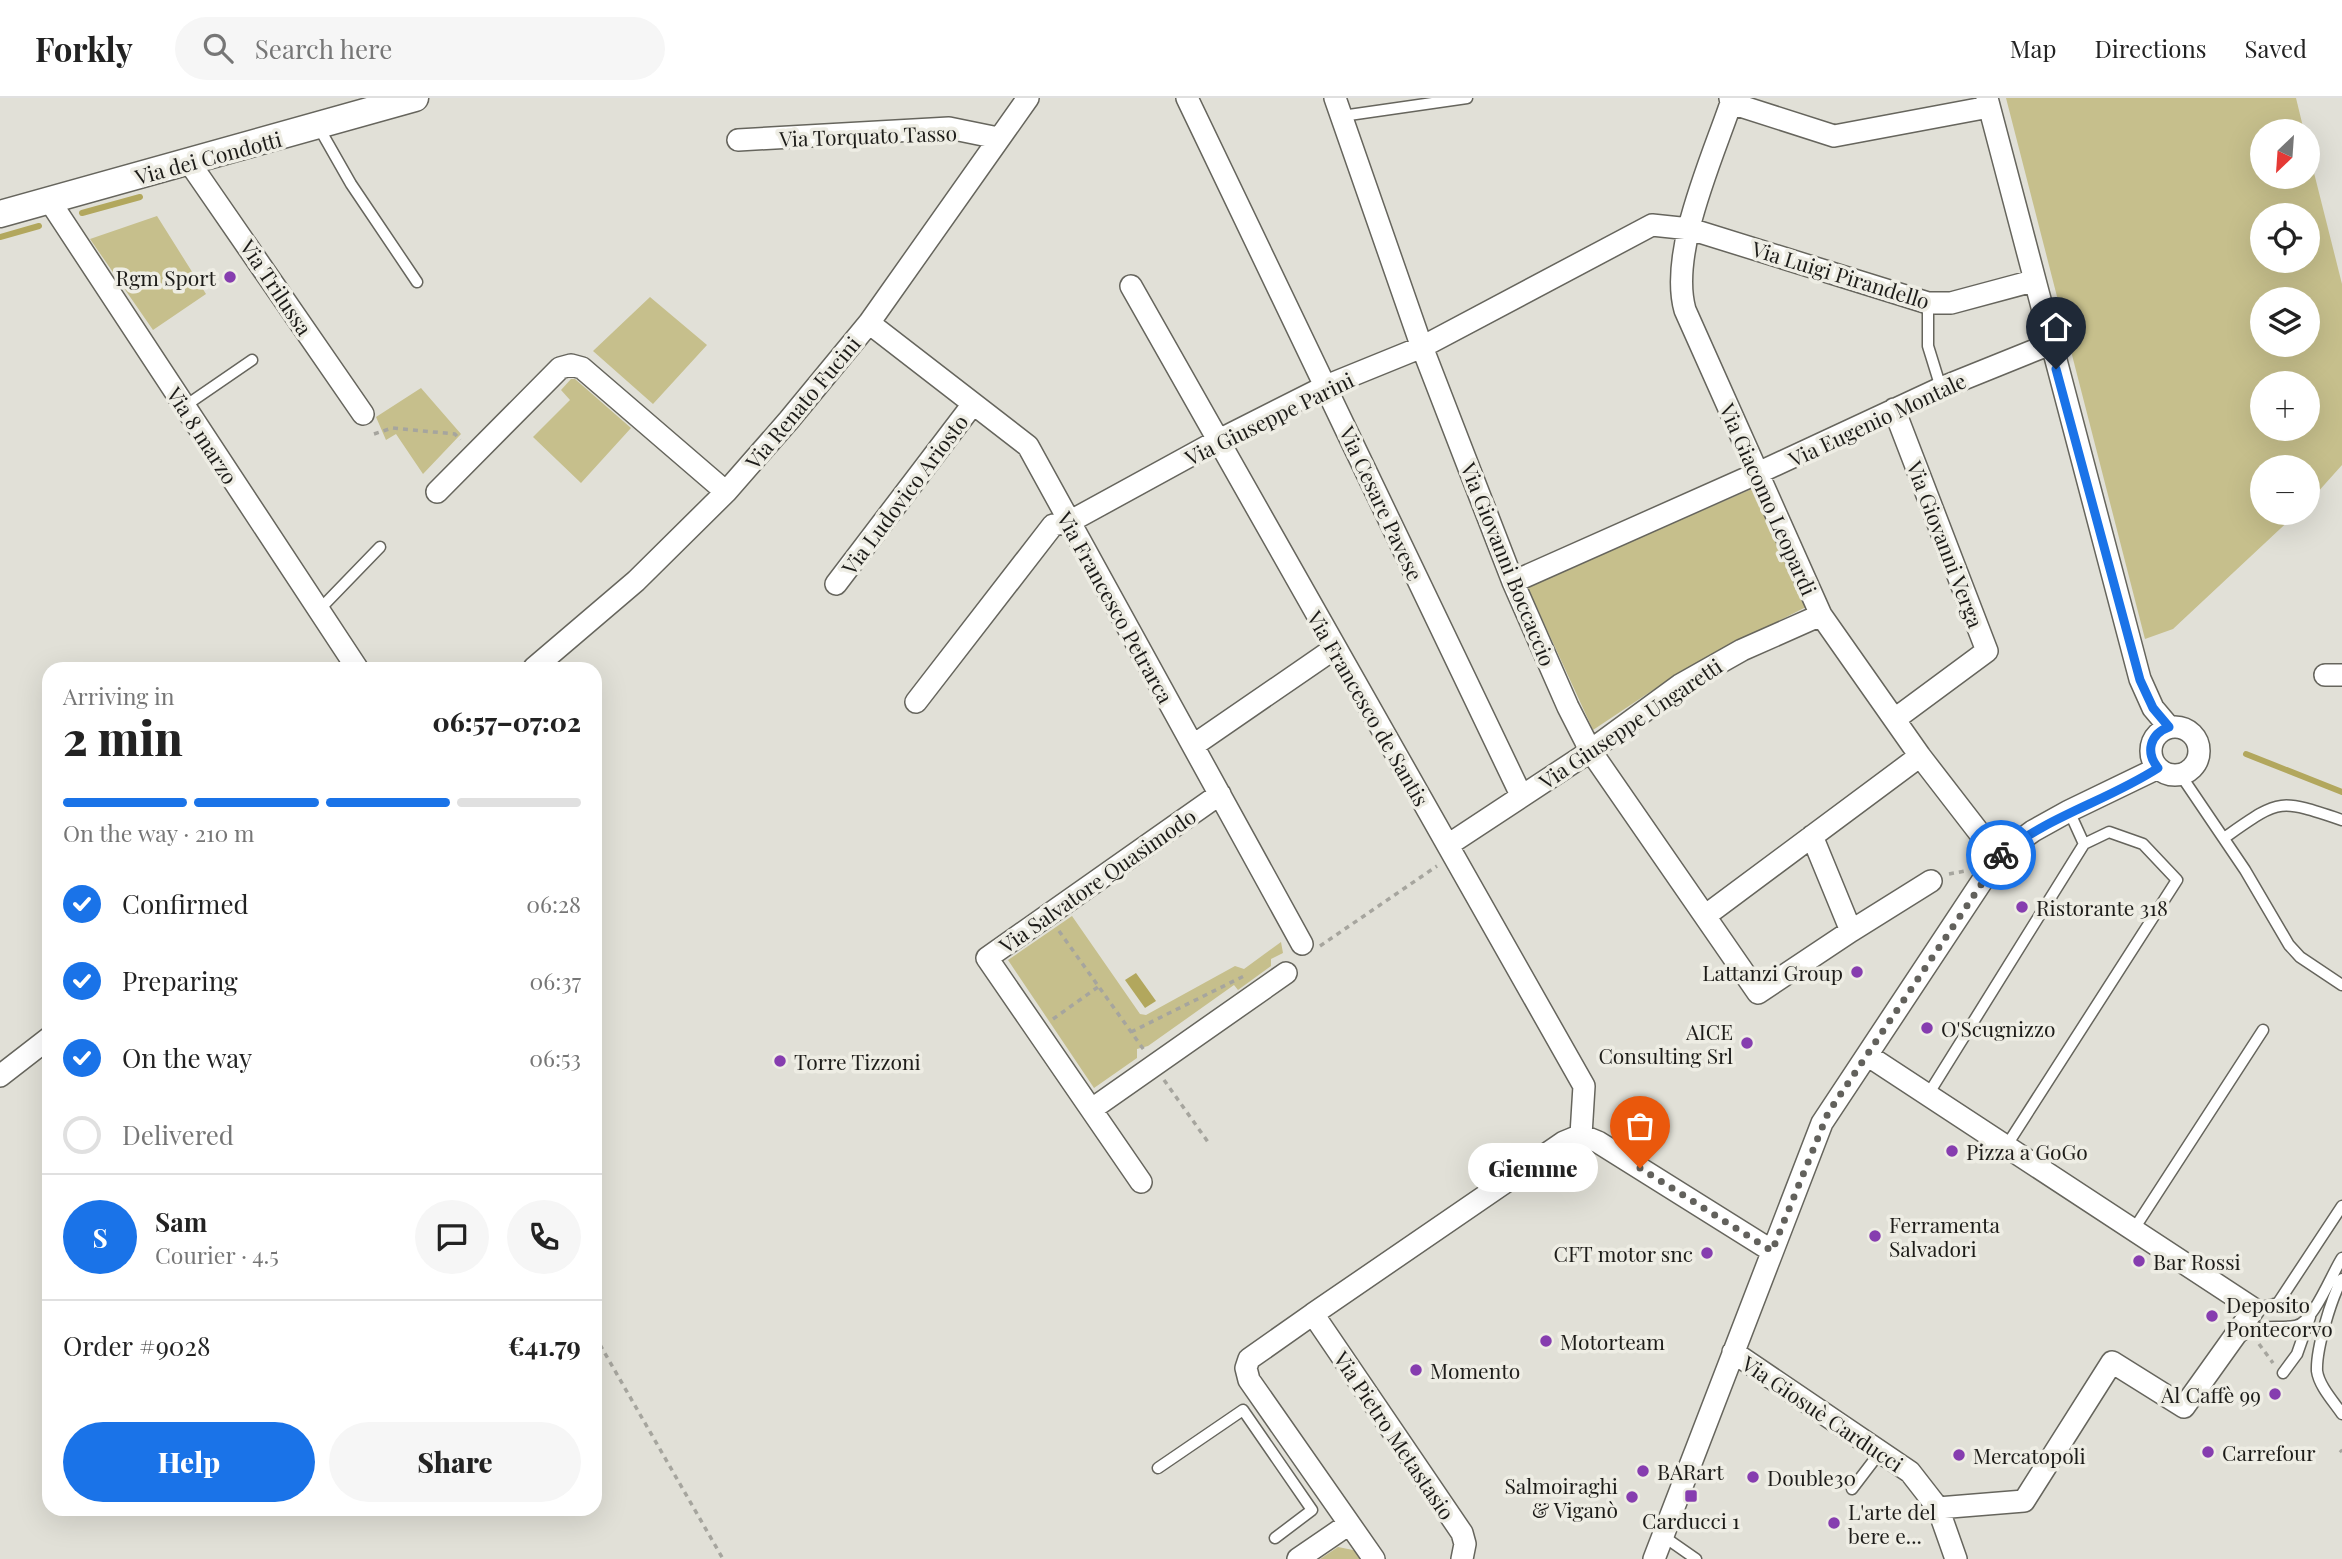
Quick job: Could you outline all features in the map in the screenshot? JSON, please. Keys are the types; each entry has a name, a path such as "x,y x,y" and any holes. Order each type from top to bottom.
{"street":[{"name":"Via dei Condotti","path":"0,214 415,98"},
{"name":"Via Renato Fucini","path":"541,662 636,581 726,492 869,323 1028,98"},
{"name":"Via Cesare Pavese","path":"1187,98 1521,795"},
{"path":"1731,101 1834,136 1988,102 2140,680 2153,708 2169,727"},
{"name":"Via Giacomo Leopardi","path":"1731,101 1681,265 1683,300 1821,615 1895,719 1992,866"},
{"name":"Via Giovanni Boccaccio","path":"1339,107 1422,347 1513,582 1590,750 1758,993 1851,931"},
{"name":"Via Torquato Tasso","path":"738,140 949,128 998,138"},
{"name":"Via Trilussa","path":"189,162 363,414"},
{"name":"Via 8 marzo","path":"49,200 354,662"},
{"name":"Via Giuseppe Parini","path":"916,702 1053,525 1069,522 1217,441 1326,386 1422,347 1652,225 1690,229"},
{"name":"Via Luigi Pirandello","path":"1690,229 1928,303 1951,303 2033,281"},
{"name":"Via Francesco de Santis","path":"1131,286 1584,1086 1581,1135"},
{"name":"Via Francesco Petrarca","path":"869,323 1028,446 1302,944"},
{"name":"Via Eugenio Montale","path":"1513,582 1941,388 2050,344"},
{"path":"437,492 561,368 570,365 582,368 726,492"},
{"name":"Via Ludovico Ariosto","path":"836,584 973,404"},
{"name":"Via Giovanni Verga","path":"1894,409 1987,651 1895,719"},
{"name":"Via Giuseppe Ungaretti","path":"1450,850 1521,795 1590,750 1680,685 1742,650 1821,615"},
{"path":"1194,745 1335,648"},
{"path":"2169,727 2187,730 2198,744 2196,762 2180,774 2167,774 2158,768 2151,757 2151,743 2158,732 2169,727"},
{"path":"1705,916 1920,756"},
{"name":"Via Giosuè Carducci","path":"1654,1559 1821,1126 1992,866 2033,831 2158,768"},
{"name":"Via Salvatore Quasimodo","path":"1141,1182 987,958 1220,794"},
{"path":"1812,836 1851,931 1931,881"},
{"path":"1092,1109 1286,973"},
{"path":"0,1076 42,1043"},
{"path":"1867,1055 1929,1093 2254,1309 2184,1407 2112,1362 2024,1501 1938,1508"},
{"path":"1374,1559 1252,1404 1246,1368 1249,1359 1564,1142 1581,1135 1598,1142 1772,1251"},
{"name":"Via Pietro Metastasio","path":"1314,1314 1462,1533 1465,1544 1462,1559"},
{"name":"Via Giosuè Carducci","path":"1733,1352 1910,1472 1938,1508 1951,1557"},
{"path":"1298,1559 1349,1524"}],"lane":[{"path":"1339,107 1467,98"},
{"path":"318,126 351,184 417,282"},
{"path":"1928,303 1928,346 1941,388"},
{"path":"185,406 252,360"},
{"path":"318,610 380,547"},
{"path":"2180,774 2224,838 2289,944 2300,957 2342,985"},
{"path":"2224,838 2265,810 2290,803 2342,820"},
{"path":"2069,811 2084,844"},
{"path":"1929,1093 2084,844 2109,832 2143,844 2177,880 2007,1145"},
{"path":"2134,1229 2263,1030"},
{"path":"2254,1309 2278,1303 2342,1206"},
{"path":"2283,1373 2297,1354 2309,1317 2342,1258"},
{"path":"2342,1279 2333,1301 2317,1370 2321,1382 2342,1414"},
{"path":"2230,1343 2258,1327 2295,1326 2309,1317"},
{"path":"1158,1468 1252,1404 1312,1510 1275,1538"},
{"path":"1852,1489 1881,1451"},
{"path":"1663,1536 1696,1559"}],"path":[{"path":"374,434 392,429 455,434 474,454"},
{"path":"1302,944 1324,947 1450,850"},
{"path":"1931,881 1959,869 1992,866"},
{"path":"1048,915 1208,1142"},
{"path":"1131,1032 1254,971"},
{"path":"1037,1030 1098,987"},
{"path":"602,1348 723,1559"}],"shaded area":[{"path":"2006,98 2296,98 2301,119 2250,119 2250,189 2318,189 2342,284 2342,465 2320,490 2320,455 2250,455 2250,525 2284,525 2173,629 2145,639"},
{"path":"157,216 206,294 153,330 90,239"},
{"path":"650,297 707,345 653,404 593,351"},
{"path":"571,379 575,379 631,428 581,483 533,437 570,400 561,390"},
{"path":"421,388 461,434 423,474 396,434 386,440 376,417"},
{"path":"1754,488 1806,607 1683,670 1593,730 1527,586"},
{"path":"1072,916 1140,1014 1146,1015 1235,966 1244,969 1281,942 1283,953 1271,959 1271,966 1238,990 1234,985 1148,1046 1137,1049 1137,1058 1094,1088 1008,960"},
{"path":"1136,973 1156,1001 1145,1008 1125,980"},
{"path":"1338,1547 1358,1551 1364,1559 1320,1559"}],"waterway":[{"path":"82,213 140,197"},
{"path":"0,237 39,226"},
{"path":"2246,754 2342,792"}],"way so far":[{"path":"1640,1168 1772,1251 1828,1113 2001,855"}],"place":[{"name":"Rgm Sport","path":"230,277"},
{"name":"Ristorante 318","path":"2022,907"},
{"name":"Lattanzi Group","path":"1857,972"},
{"name":"O'Scugnizzo","path":"1927,1028"},
{"name":"AICE Consulting Srl","path":"1747,1043"},
{"name":"Torre Tizzoni","path":"780,1061"},
{"name":"Pizza a GoGo","path":"1952,1151"},
{"name":"Giemme","path":"1640,1168"},
{"name":"Ferramenta Salvadori","path":"1875,1236"},
{"name":"CFT motor snc","path":"1707,1253"},
{"name":"Bar Rossi","path":"2139,1261"},
{"name":"Deposito Pontecorvo","path":"2212,1316"},
{"name":"Motorteam","path":"1546,1341"},
{"name":"Momento","path":"1416,1370"},
{"name":"Al Caffè 99","path":"2275,1394"},
{"name":"Carrefour","path":"2208,1452"},
{"name":"Mercatopoli","path":"1959,1455"},
{"name":"BARart","path":"1643,1471"},
{"name":"Double30","path":"1753,1477"},
{"name":"Carducci 1","path":"1691,1496"},
{"name":"Salmoiraghi & Viganò","path":"1632,1497"},
{"name":"L'arte del bere e...","path":"1834,1523"}],"route":[{"path":"2001,855 2033,831 2069,811 2158,768 2151,757 2151,743 2158,732 2169,727 2153,708 2140,680 2056,369"}]}
